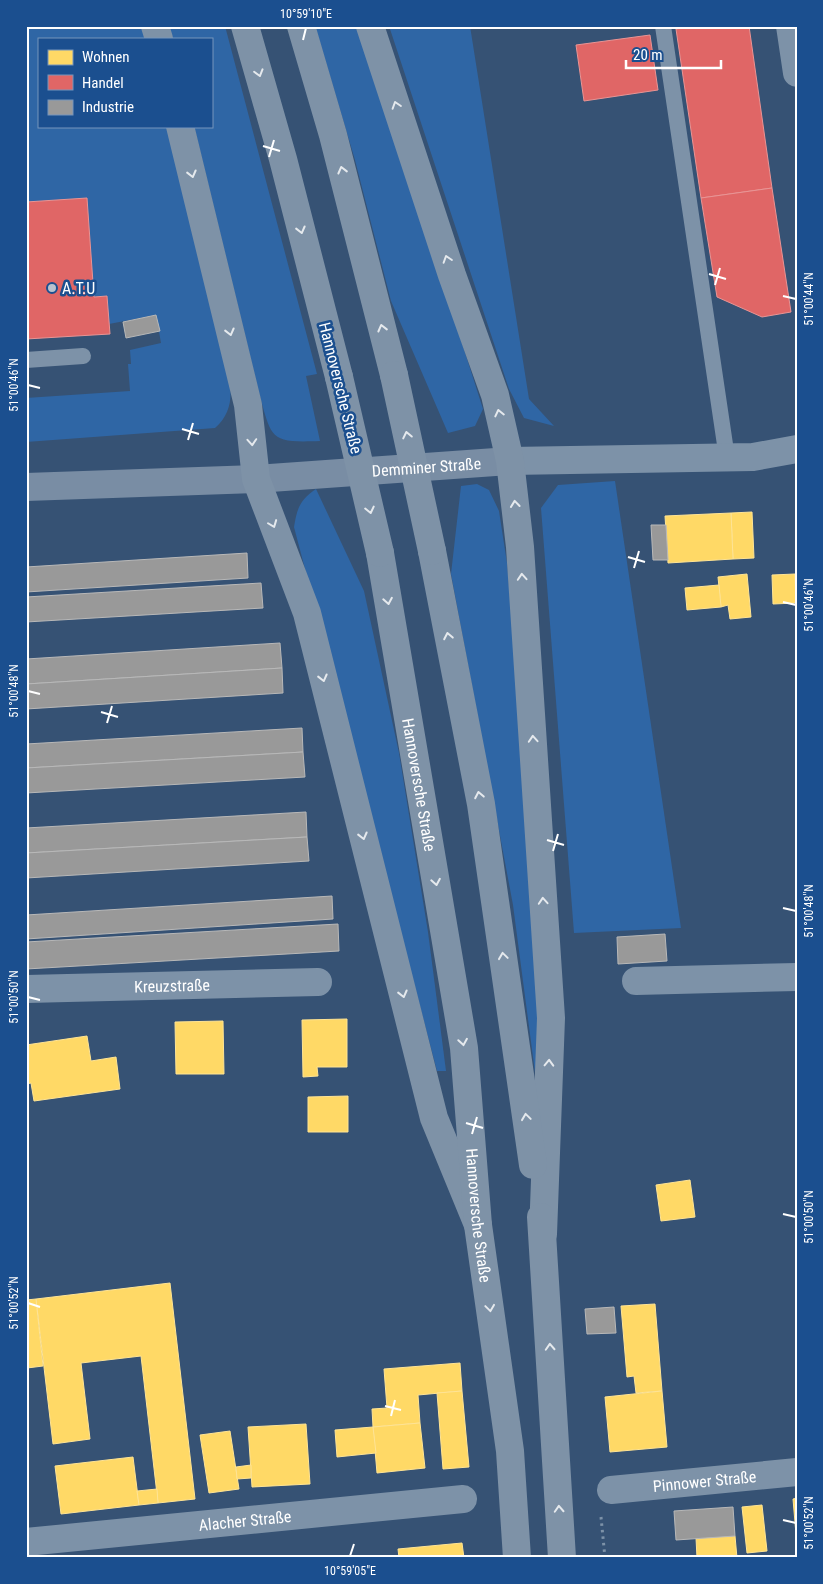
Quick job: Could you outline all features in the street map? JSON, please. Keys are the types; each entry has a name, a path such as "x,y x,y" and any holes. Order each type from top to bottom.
{"highway":[{"name":"Hannoversche Straße","path":"245,26 283,159 339,377 380,553 464,1048 478,1225 510,1451 517,1558"},
{"path":"301,26 333,135 394,375 432,551 481,804 543,1234 562,1558"},
{"path":"370,26 452,275 495,395 510,461 520,547 551,1018 543,1234"},
{"path":"180,128 248,405 256,478 307,613 434,1118 478,1225"}],"main road":[{"name":"Demminer Straße","path":"26,487 256,478 510,461"}],"street":[{"path":"790,26 797,73"},
{"name":"Demminer Straße","path":"510,461 753,457 797,449"},
{"path":"636,981 797,977"},
{"name":"Kreuzstraße","path":"26,989 318,982"},
{"name":"Pinnower Straße","path":"611,1490 797,1472"},
{"name":"Alacher Straße","path":"26,1542 463,1500"}],"lane":[{"path":"663,26 727,458"},
{"path":"26,360 83,356"}],"path":[{"path":"605,1558 600,1507 611,1490"}],"shaded area":[{"path":"26,26 143,26 146,38 38,38 38,128 167,128 230,384 228,408 224,418 215,428 26,442 26,398 130,391 128,364 131,364 130,350 161,343 156,315 109,324 107,296 94,297 87,198 26,202"},
{"path":"169,26 225,26 317,374 306,376 320,441 291,441 282,439 275,435 267,420 194,128 212,128 212,38 172,38"},
{"path":"315,26 358,26 364,35 483,409 475,426 448,433 391,301 355,160"},
{"path":"389,26 470,26 529,399 554,426 524,418 509,389"},
{"path":"615,481 681,928 574,933 541,508 558,485"},
{"path":"477,484 489,490 499,511 507,563 520,713 545,1095 538,1095 513,905 451,574 461,486"},
{"path":"316,489 364,591 399,753 428,932 446,1071 437,1071 294,527 300,505"}],"building: Wohnen":[{"path":"752,512 754,558 733,559 731,513"},
{"path":"731,513 733,559 668,563 665,516"},
{"path":"747,574 751,617 730,619 728,605 721,607 718,577"},
{"path":"795,574 796,603 773,604 772,575"},
{"path":"719,585 721,607 687,610 685,588"},
{"path":"347,1019 347,1067 317,1067 318,1076 303,1077 302,1020"},
{"path":"223,1021 224,1074 176,1074 175,1022"},
{"path":"87,1036 91,1061 116,1057 120,1089 34,1101 31,1083 26,1084 26,1045"},
{"path":"348,1096 348,1132 308,1132 308,1097"},
{"path":"690,1180 695,1217 661,1221 656,1185"},
{"path":"170,1283 195,1499 158,1503 141,1356 81,1363 90,1439 53,1444 36,1299"},
{"path":"36,1299 43,1366 27,1368 26,1374 26,1300"},
{"path":"655,1304 662,1391 636,1393 634,1376 627,1377 621,1306"},
{"path":"460,1363 462,1391 418,1395 420,1423 373,1427 372,1409 387,1408 384,1369"},
{"path":"462,1391 469,1467 443,1469 437,1393"},
{"path":"662,1391 667,1447 610,1452 605,1397"},
{"path":"420,1423 425,1468 377,1473 373,1427"},
{"path":"306,1424 310,1484 252,1487 248,1427"},
{"path":"373,1427 376,1453 337,1457 335,1430"},
{"path":"230,1431 239,1489 209,1493 200,1435"},
{"path":"133,1457 139,1505 61,1514 55,1466"},
{"path":"251,1465 251,1478 237,1479 236,1467"},
{"path":"157,1489 158,1503 139,1505 137,1491"},
{"path":"797,1498 797,1546 793,1499"},
{"path":"762,1505 767,1551 747,1553 742,1507"},
{"path":"735,1536 737,1558 697,1558 696,1538"},
{"path":"462,1543 464,1558 399,1558 398,1549"}],"building: Handel":[{"path":"694,26 749,26 772,188 701,198 676,29"},
{"path":"650,35 658,90 584,101 576,45"},
{"path":"772,188 791,312 762,317 717,297 701,198"},
{"path":"87,198 94,297 107,296 110,334 26,339 26,202"}],"building: Industrie":[{"path":"156,315 160,331 126,338 123,322"},
{"path":"651,525 666,525 668,560 653,560"},
{"path":"247,553 248,578 26,592 26,567"},
{"path":"261,583 263,608 26,622 26,597"},
{"path":"280,643 282,668 26,684 26,659"},
{"path":"282,668 283,693 26,709 26,684"},
{"path":"302,728 303,752 26,768 26,744"},
{"path":"303,752 305,777 26,793 26,768"},
{"path":"306,812 307,837 26,853 26,828"},
{"path":"307,837 309,861 26,878 26,853"},
{"path":"332,896 333,919 26,939 26,915"},
{"path":"338,924 339,951 26,969 26,942"},
{"path":"665,934 667,961 618,964 617,937"},
{"path":"614,1307 616,1333 587,1334 585,1309"},
{"path":"733,1507 735,1536 676,1540 674,1511"}],"place":[{"name":"A.T.U","path":"52,288"}]}
